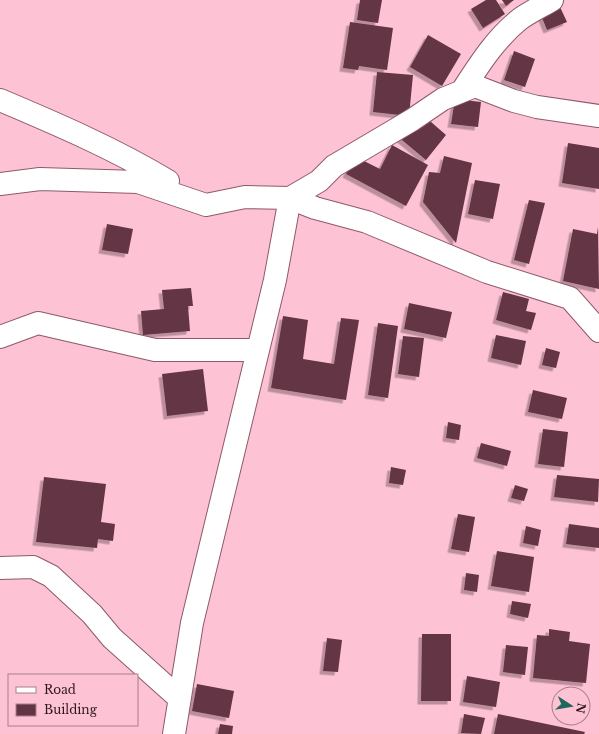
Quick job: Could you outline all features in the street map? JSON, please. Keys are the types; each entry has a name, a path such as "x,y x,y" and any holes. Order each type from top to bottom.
{"street":[{"path":"462,91 489,50 504,34 521,18 552,0"},
{"path":"174,734 192,623 275,280 290,198 319,181 334,166 412,120 443,98 475,86 514,101 537,107 599,116"},
{"path":"0,100 49,121 151,171 206,205"},
{"path":"0,184 40,179 138,182 206,205 245,197 290,198 315,208 367,222 487,272 570,298 599,331"},
{"path":"0,337 38,323 155,350 257,350"},
{"path":"0,568 33,567 51,576 92,614 112,638 179,698"}],"building":[{"path":"360,0 382,0 378,23 357,20"},
{"path":"486,0 496,0 505,14 483,28 471,9"},
{"path":"502,0 514,0 506,6"},
{"path":"560,7 567,22 547,30 541,15"},
{"path":"350,22 393,28 387,70 359,66 358,70 343,68"},
{"path":"428,35 461,54 442,86 410,67"},
{"path":"514,51 535,59 525,87 504,80"},
{"path":"377,72 413,75 409,116 373,112"},
{"path":"455,99 481,102 478,127 451,124"},
{"path":"423,115 446,135 426,160 396,135"},
{"path":"568,143 599,148 599,189 562,183"},
{"path":"392,145 428,165 406,206 346,174 356,157 380,169"},
{"path":"444,156 472,163 456,243 423,202 429,172 440,173"},
{"path":"475,180 500,184 493,219 468,214"},
{"path":"529,200 545,203 529,264 514,260"},
{"path":"107,224 133,229 128,254 102,250"},
{"path":"598,227 599,289 563,281 573,229 597,234"},
{"path":"191,288 193,306 188,306 190,331 143,335 141,311 164,309 162,290"},
{"path":"503,292 529,299 526,311 536,313 531,330 496,320"},
{"path":"409,303 452,312 446,338 404,329"},
{"path":"283,316 308,320 303,359 334,364 341,318 359,320 346,400 271,388"},
{"path":"378,323 398,326 388,398 368,395"},
{"path":"496,335 526,341 521,365 491,358"},
{"path":"403,336 424,338 419,377 398,374"},
{"path":"546,348 560,352 556,368 542,365"},
{"path":"203,369 208,411 167,416 162,374"},
{"path":"533,390 567,398 562,419 528,412"},
{"path":"448,422 461,425 459,440 446,438"},
{"path":"543,429 568,432 564,467 538,464"},
{"path":"481,443 511,451 507,466 477,458"},
{"path":"391,467 406,470 403,485 389,483"},
{"path":"557,475 599,479 598,502 554,497"},
{"path":"44,477 106,484 101,522 115,524 113,541 98,539 97,548 36,542"},
{"path":"515,485 528,489 524,501 511,498"},
{"path":"458,514 475,517 469,552 451,549"},
{"path":"569,524 599,528 599,548 566,544"},
{"path":"526,526 541,530 538,546 523,543"},
{"path":"497,551 534,557 529,592 491,586"},
{"path":"466,573 479,575 477,592 464,590"},
{"path":"512,601 531,604 528,618 510,614"},
{"path":"549,629 570,632 569,641 590,644 586,683 533,678 537,635 549,636"},
{"path":"422,634 451,634 451,701 421,701"},
{"path":"327,638 342,640 338,672 323,671"},
{"path":"506,645 528,647 525,675 503,672"},
{"path":"467,676 500,682 496,707 463,702"},
{"path":"197,684 234,691 229,718 192,711"},
{"path":"464,714 485,718 481,734 461,733"},
{"path":"498,714 585,732 584,734 494,734"},
{"path":"220,724 233,726 232,734 218,734"}]}
